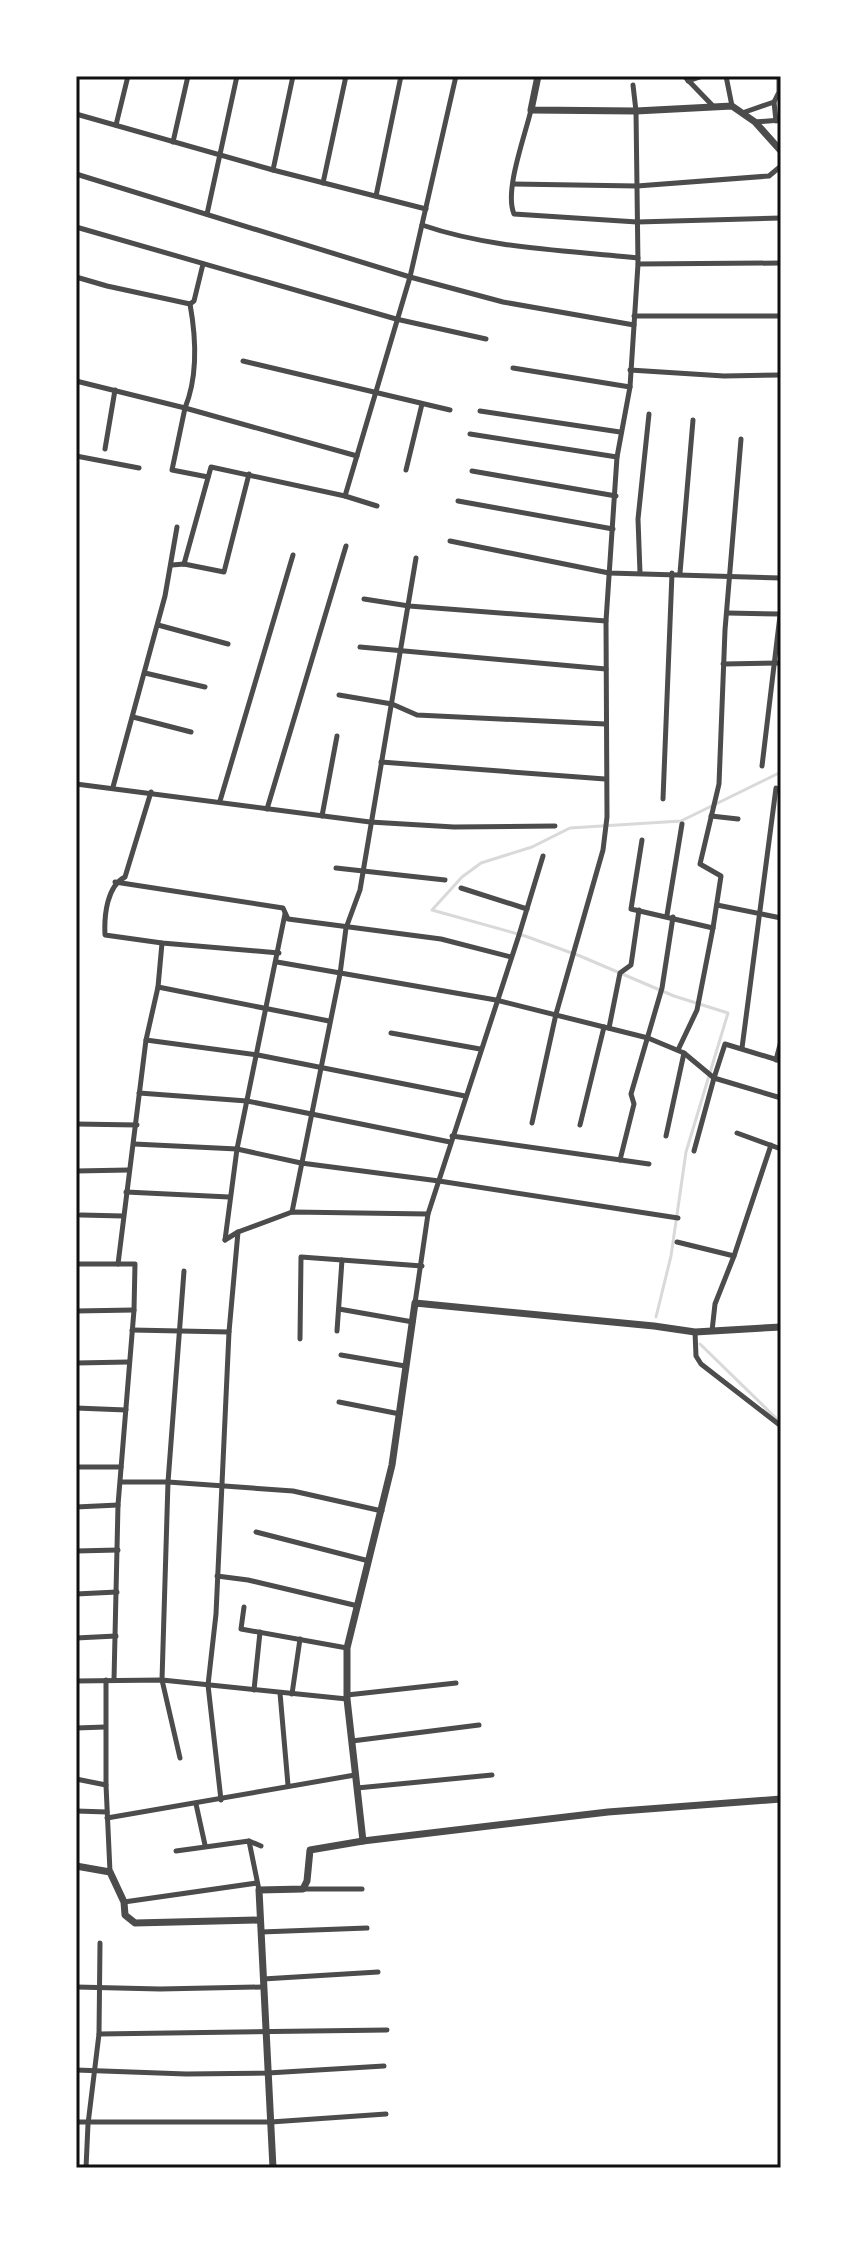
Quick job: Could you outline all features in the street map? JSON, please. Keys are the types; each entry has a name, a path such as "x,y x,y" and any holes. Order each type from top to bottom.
{"street":[{"path":"116,126 128,76"},
{"path":"173,142 188,76"},
{"path":"207,214 237,76"},
{"path":"273,170 293,76"},
{"path":"323,183 346,76"},
{"path":"376,196 401,76"},
{"path":"345,496 410,277 456,76"},
{"path":"538,76 513,184 510,205 514,214 637,222 781,218"},
{"path":"686,78 703,76"},
{"path":"726,76 732,106"},
{"path":"755,122 778,120 774,102 779,76"},
{"path":"686,78 714,107"},
{"path":"532,1123 556,1014 603,850 607,817 606,621 617,457 630,387 638,261 633,85"},
{"path":"745,112 774,102"},
{"path":"531,110 636,111 732,106 745,112 781,151"},
{"path":"76,114 273,170 426,209"},
{"path":"513,184 637,186 769,176 781,166"},
{"path":"76,174 410,277 503,302 635,325"},
{"path":"422,225 467,239 638,261 781,263"},
{"path":"76,227 396,319 486,339"},
{"path":"190,304 194,301 203,264"},
{"path":"76,277 190,304"},
{"path":"190,304 194,326 191,395 185,408 172,470 208,477"},
{"path":"634,316 781,316"},
{"path":"243,361 450,410"},
{"path":"513,368 630,387"},
{"path":"630,370 724,376 781,375"},
{"path":"76,381 357,456"},
{"path":"105,449 115,390"},
{"path":"406,470 422,404"},
{"path":"480,411 620,432"},
{"path":"640,573 638,519 649,414"},
{"path":"680,573 693,420"},
{"path":"470,434 617,457"},
{"path":"666,1136 681,1051 697,1010 721,876 700,864 719,784 723,664 741,439"},
{"path":"76,456 139,468"},
{"path":"184,564 211,467 345,496 377,506"},
{"path":"472,471 616,496"},
{"path":"172,565 184,564 224,572 249,474"},
{"path":"458,501 613,529"},
{"path":"113,787 158,625 177,527"},
{"path":"450,541 609,573 781,578"},
{"path":"267,809 346,546"},
{"path":"220,801 293,555"},
{"path":"292,1212 340,974 346,928 360,890 416,558"},
{"path":"663,799 672,573"},
{"path":"364,599 409,606 606,621"},
{"path":"762,766 781,607"},
{"path":"727,613 780,614"},
{"path":"158,625 228,644"},
{"path":"360,647 606,669"},
{"path":"723,664 781,663"},
{"path":"145,673 205,687"},
{"path":"339,695 392,704 417,715 605,724"},
{"path":"133,717 191,732"},
{"path":"322,816 337,736"},
{"path":"381,762 605,779"},
{"path":"76,784 370,822 454,827 555,826"},
{"path":"742,1048 776,788"},
{"path":"151,792 125,877 115,882 111,889 105,935 279,953"},
{"path":"711,816 738,819"},
{"path":"620,1160 634,1104 631,1094 662,988 682,824"},
{"path":"642,840 631,909 713,928"},
{"path":"363,1841 347,1697 347,1648 382,1511 400,1414 428,1214 543,856"},
{"path":"336,868 445,880"},
{"path":"115,882 283,908 288,919 441,939 511,957"},
{"path":"461,888 527,909"},
{"path":"717,905 781,918"},
{"path":"580,1125 620,973 631,965 639,910"},
{"path":"286,913 237,1149 225,1240 292,1212 428,1214"},
{"path":"118,1264 146,1040 158,987 162,943"},
{"path":"277,962 496,1000 648,1038 681,1051 714,1078 781,1098"},
{"path":"158,987 329,1021"},
{"path":"391,1033 480,1049"},
{"path":"146,1040 258,1055 465,1096"},
{"path":"694,1151 725,1044 779,1060 781,1041"},
{"path":"139,1093 247,1101 451,1138 649,1164"},
{"path":"76,1124 137,1125"},
{"path":"737,1133 781,1149"},
{"path":"134,1144 237,1149 301,1163 678,1218"},
{"path":"712,1331 715,1304 771,1145"},
{"path":"76,1171 129,1170"},
{"path":"126,1192 229,1197"},
{"path":"81,1215 123,1216"},
{"path":"221,1800 208,1685 238,1232"},
{"path":"677,1242 734,1256"},
{"path":"300,1339 301,1257 422,1266"},
{"path":"337,1331 342,1260"},
{"path":"76,1264 135,1264 118,1505 114,1680"},
{"path":"180,1758 162,1680 168,1482 184,1271"},
{"path":"415,1303 695,1332 781,1327"},
{"path":"339,1309 413,1322"},
{"path":"76,1311 134,1310"},
{"path":"132,1330 229,1332"},
{"path":"695,1332 696,1356 701,1364 781,1426"},
{"path":"341,1355 405,1366"},
{"path":"76,1363 129,1362"},
{"path":"339,1402 400,1414"},
{"path":"76,1408 126,1410"},
{"path":"76,1467 121,1467"},
{"path":"121,1482 168,1482 293,1491 382,1511"},
{"path":"76,1507 118,1505"},
{"path":"256,1532 370,1562"},
{"path":"76,1551 118,1550"},
{"path":"217,1576 248,1580 358,1606"},
{"path":"76,1594 117,1592"},
{"path":"244,1607 241,1629 347,1648"},
{"path":"254,1690 260,1632"},
{"path":"76,1638 116,1636"},
{"path":"292,1694 300,1639"},
{"path":"106,1680 110,1872 124,1902 125,1915 135,1923 260,1920"},
{"path":"76,1681 162,1680 347,1697 456,1683"},
{"path":"280,1693 288,1785"},
{"path":"351,1741 479,1725"},
{"path":"76,1728 105,1727"},
{"path":"76,1811 107,1815 196,1804 355,1775"},
{"path":"356,1788 492,1775"},
{"path":"76,1779 106,1785"},
{"path":"303,1889 307,1881 310,1850 608,1812 781,1799"},
{"path":"196,1804 205,1845"},
{"path":"249,1841 258,1886 273,2168"},
{"path":"176,1851 249,1841 261,1846"},
{"path":"76,1866 110,1872"},
{"path":"124,1902 258,1886 362,1889"},
{"path":"260,1932 367,1928"},
{"path":"86,2168 99,2034 100,1943"},
{"path":"76,1987 262,1983 378,1972"},
{"path":"99,2034 387,2030"},
{"path":"76,2070 93,2073 268,2073 384,2066"},
{"path":"76,2122 271,2122 386,2114"}],"waterway":[{"path":"656,1317 671,1256 686,1152 728,1013 674,996 525,936 432,910 462,877 481,863 532,847 570,828 681,821 781,772"},
{"path":"700,1344 781,1423"}]}
